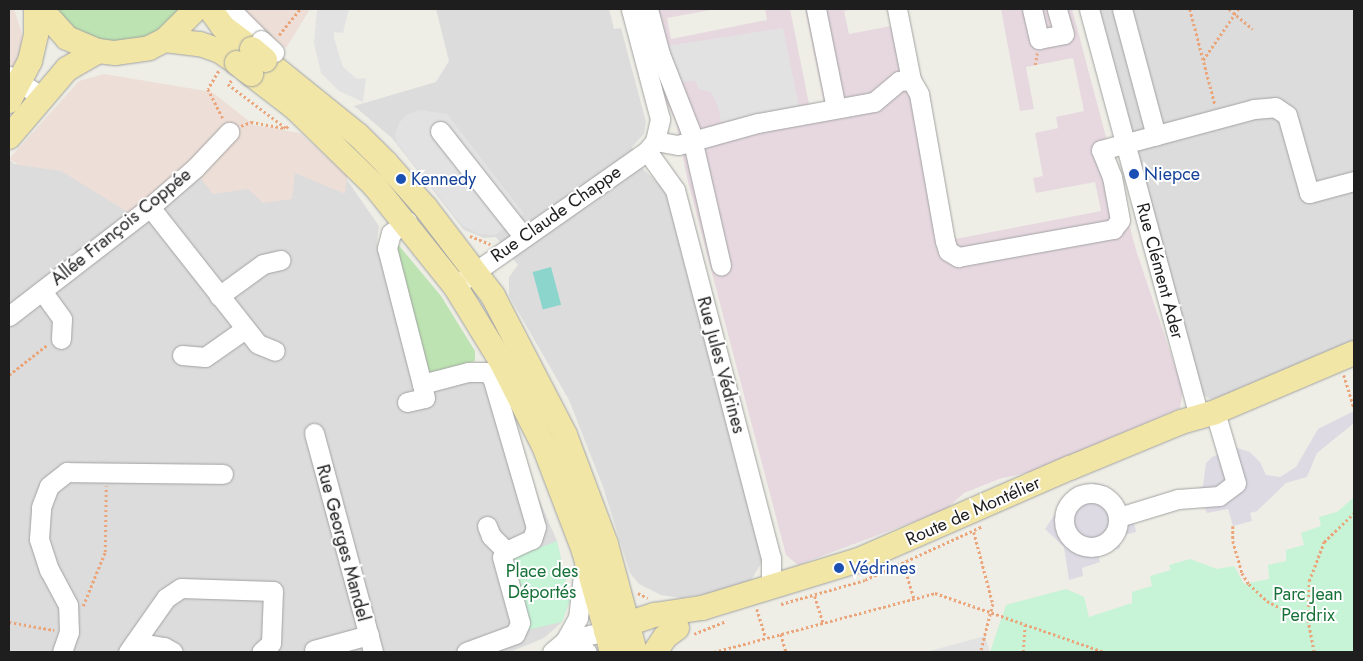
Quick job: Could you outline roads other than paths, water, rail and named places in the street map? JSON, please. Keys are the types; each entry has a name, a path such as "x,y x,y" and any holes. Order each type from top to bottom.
{"main road":[{"path":"12,86 34,47 36,9"},
{"path":"41,9 67,38 98,51 132,52 165,40 196,9"},
{"path":"210,9 223,27 294,107 342,151 407,222 455,286 493,367 509,396 544,446 584,551 610,635 635,652"},
{"path":"165,40 207,46 252,58 358,135 401,179 475,271 538,379 565,435 606,544 610,635"},
{"path":"9,137 68,69 98,51"},
{"name":"Route de Montélier","path":"655,652 665,637 862,570 1076,480 1181,422 1207,415 1346,356"},
{"name":"Route de Montélier","path":"610,635 654,615 772,600 859,560 1076,480"},
{"name":"Route de Montélier","path":"610,635 649,630 684,632"}],"street":[{"path":"230,9 252,58"},
{"path":"631,9 660,119 651,146 669,145 758,123 874,102 899,81 911,80"},
{"path":"648,9 660,54 692,140 721,265"},
{"path":"816,9 836,108"},
{"path":"898,9 911,80 919,94 945,241 948,251 958,257 1113,229 1120,220 1112,177 1101,150 1219,118 1276,107 1287,115 1309,194 1354,181"},
{"path":"1032,9 1038,39 1064,34 1057,9"},
{"name":"Rue Clément Ader","path":"1089,9 1126,144 1207,415 1236,483 1218,496 1178,499 1119,516"},
{"path":"1122,9 1156,136"},
{"path":"12,86 42,97"},
{"path":"440,131 523,236"},
{"name":"Allée François Coppée","path":"9,316 150,207 194,168 229,132"},
{"name":"Rue Claude Chappe","path":"455,286 651,146"},
{"name":"Rue Jules Védrines","path":"651,146 675,190 770,552 772,600"},
{"path":"150,207 258,344 275,351"},
{"path":"407,222 391,233 387,248 425,398 407,402"},
{"path":"219,296 263,264 281,260"},
{"path":"42,291 62,319 61,339"},
{"path":"182,354 205,358 245,329"},
{"path":"422,384 493,367"},
{"path":"466,652 515,634 520,623 502,557 506,551 532,539 536,527 509,396"},
{"name":"Rue Georges Mandel","path":"314,434 371,644"},
{"path":"62,652 69,624 39,539 41,507 49,486 67,472 223,474"},
{"path":"1076,480 1095,493 1106,497 1115,505 1119,516 1117,530 1109,542 1096,548 1076,543 1064,527 1064,513 1071,501 1076,480"},
{"path":"487,526 491,536 506,551"},
{"path":"561,649 578,618 581,603 584,551"},
{"path":"173,652 132,647 166,598 181,588 273,591 271,643 261,652"},
{"path":"561,649 610,635"},
{"path":"314,650 371,644"},
{"path":"561,649 587,652"}],"place":[{"name":"Niepce","path":"1134,174"},
{"name":"Kennedy","path":"401,179"},
{"name":"Védrines","path":"839,568"}],"park label":[{"name":"Place des Déportés","path":"542,582"},
{"name":"Parc Jean Perdrix","path":"1308,605"}]}
